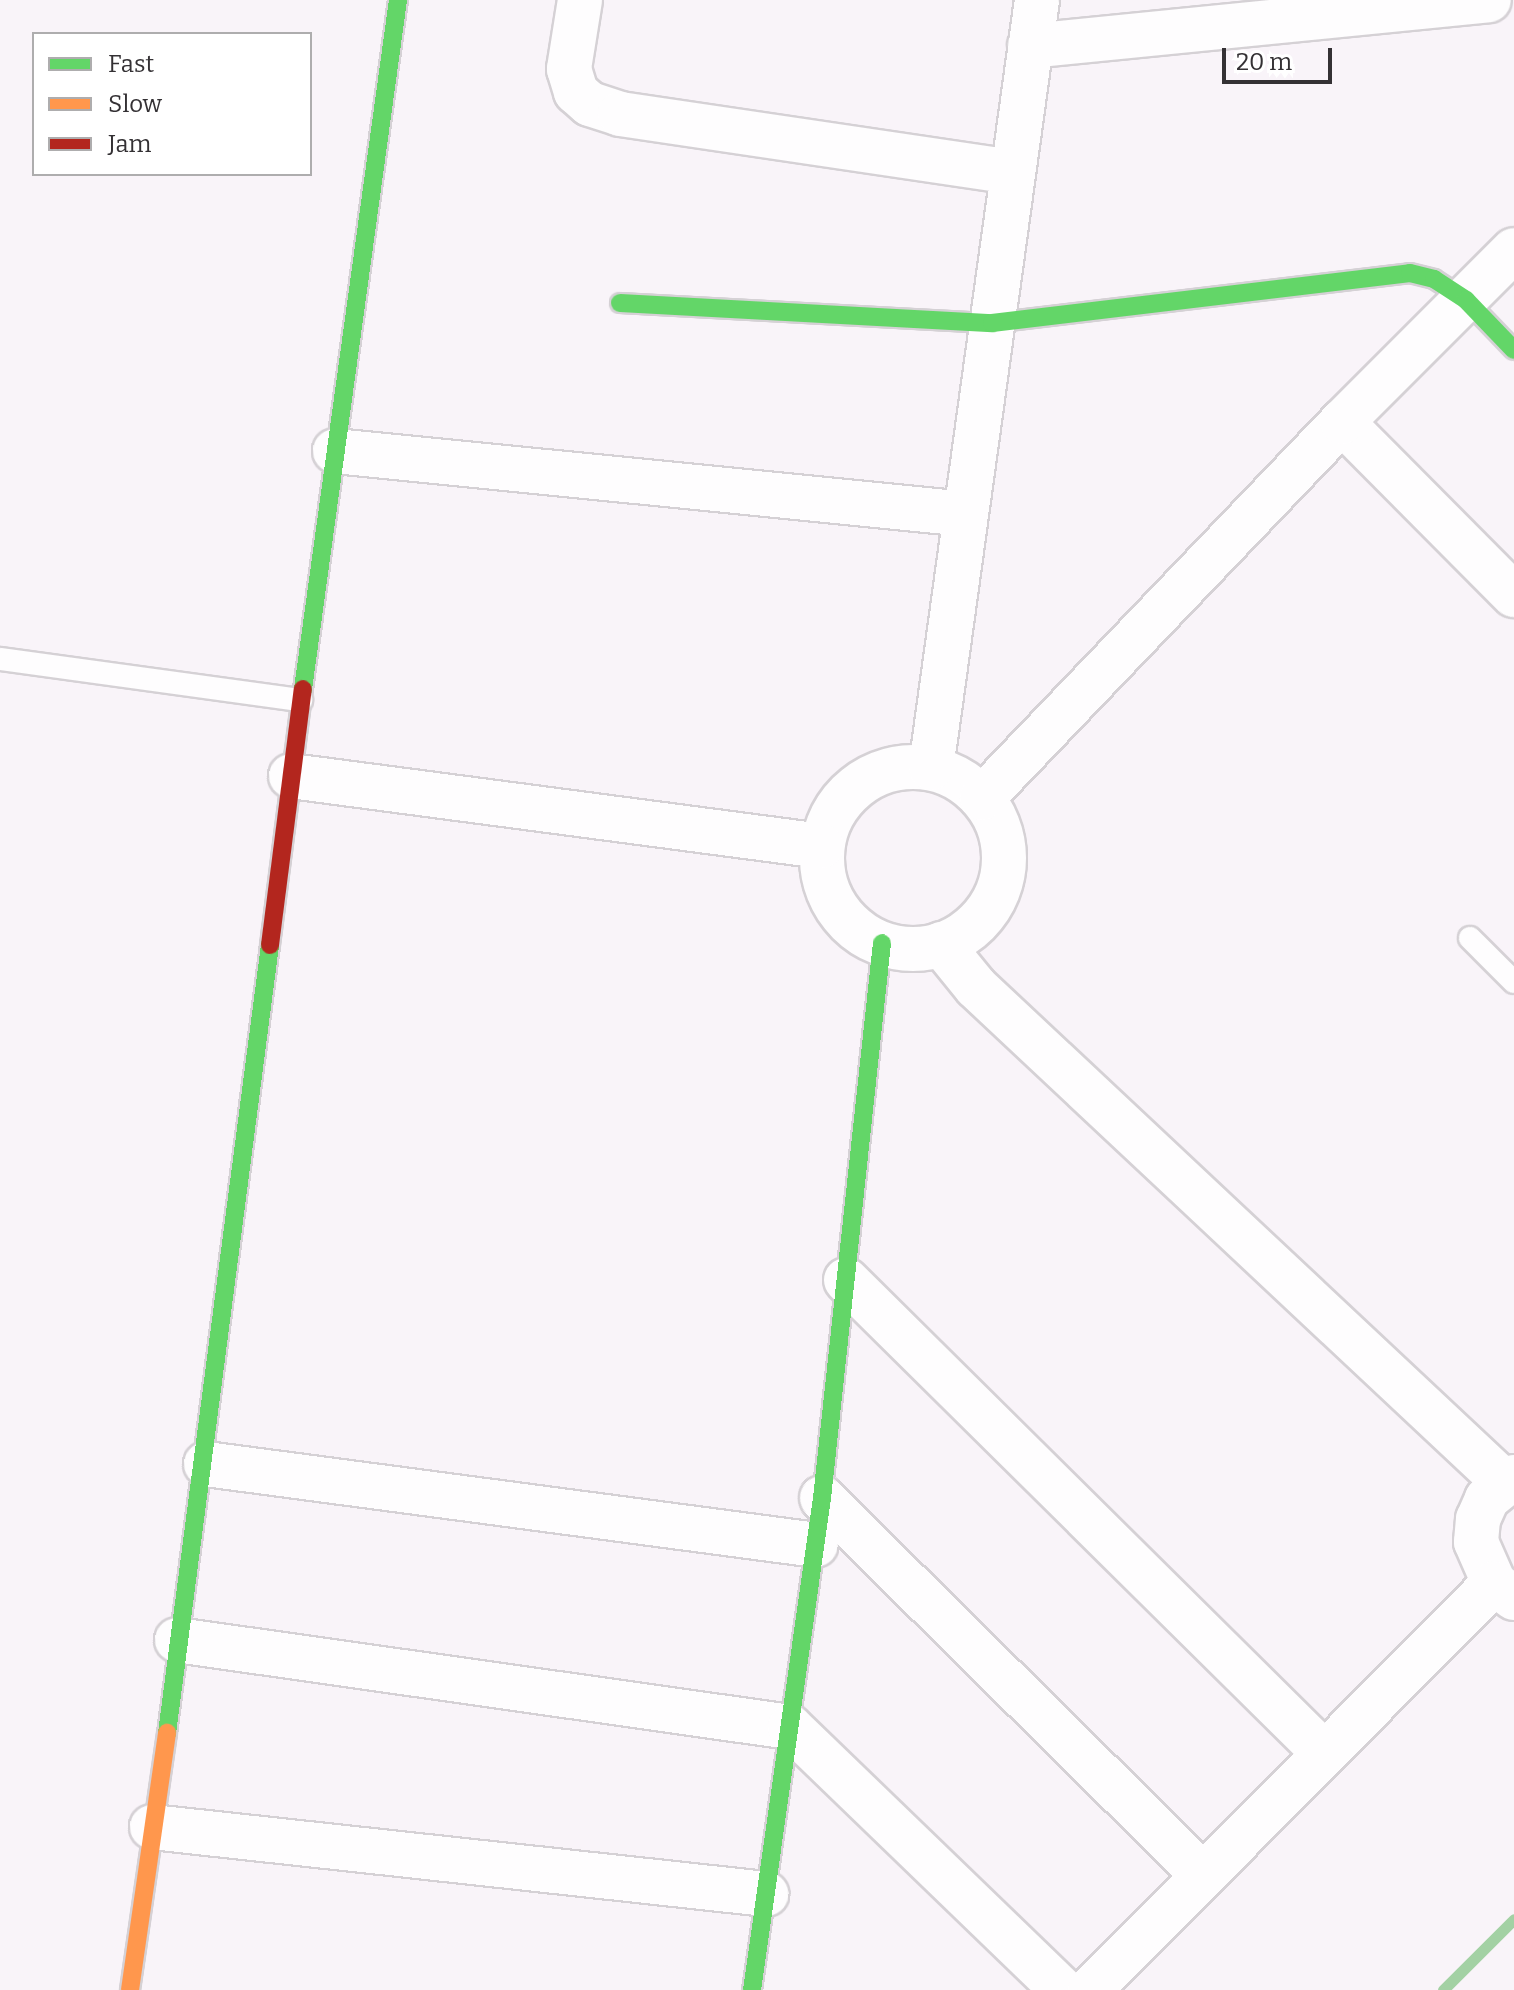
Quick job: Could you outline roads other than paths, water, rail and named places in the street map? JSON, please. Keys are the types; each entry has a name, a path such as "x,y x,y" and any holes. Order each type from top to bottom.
{"street":[{"path":"130,1990 177,1640 206,1464 291,776 398,0"},
{"path":"580,0 569,69 576,92 590,104 620,114 1013,172"},
{"path":"931,768 1037,0"},
{"path":"1030,46 1233,13 1489,0"},
{"path":"982,798 1342,422 1514,250"},
{"path":"620,303 992,323 1383,272 1434,279 1466,300 1514,350"},
{"path":"1342,422 1514,595"},
{"path":"335,451 966,514"},
{"path":"901,767 931,768 959,779 982,798 1001,838 1001,882 988,909 967,931 941,944 911,949 882,943 855,928 835,905 823,877 821,846 830,818 848,793 872,776 901,767"},
{"path":"291,776 821,846"},
{"path":"752,1990 822,1498 882,943"},
{"path":"941,944 976,987 1509,1480 1478,1519 1482,1564 1504,1590 1324,1753 1090,1990"},
{"path":"846,1280 1324,1753"},
{"path":"206,1464 816,1545"},
{"path":"822,1498 1204,1876"},
{"path":"177,1640 790,1727 1062,1990"},
{"path":"152,1827 766,1894"}],"lane":[{"path":"0,659 301,700"},
{"path":"1470,938 1514,982"}],"waterway":[{"path":"1443,1990 1514,1919"}]}
